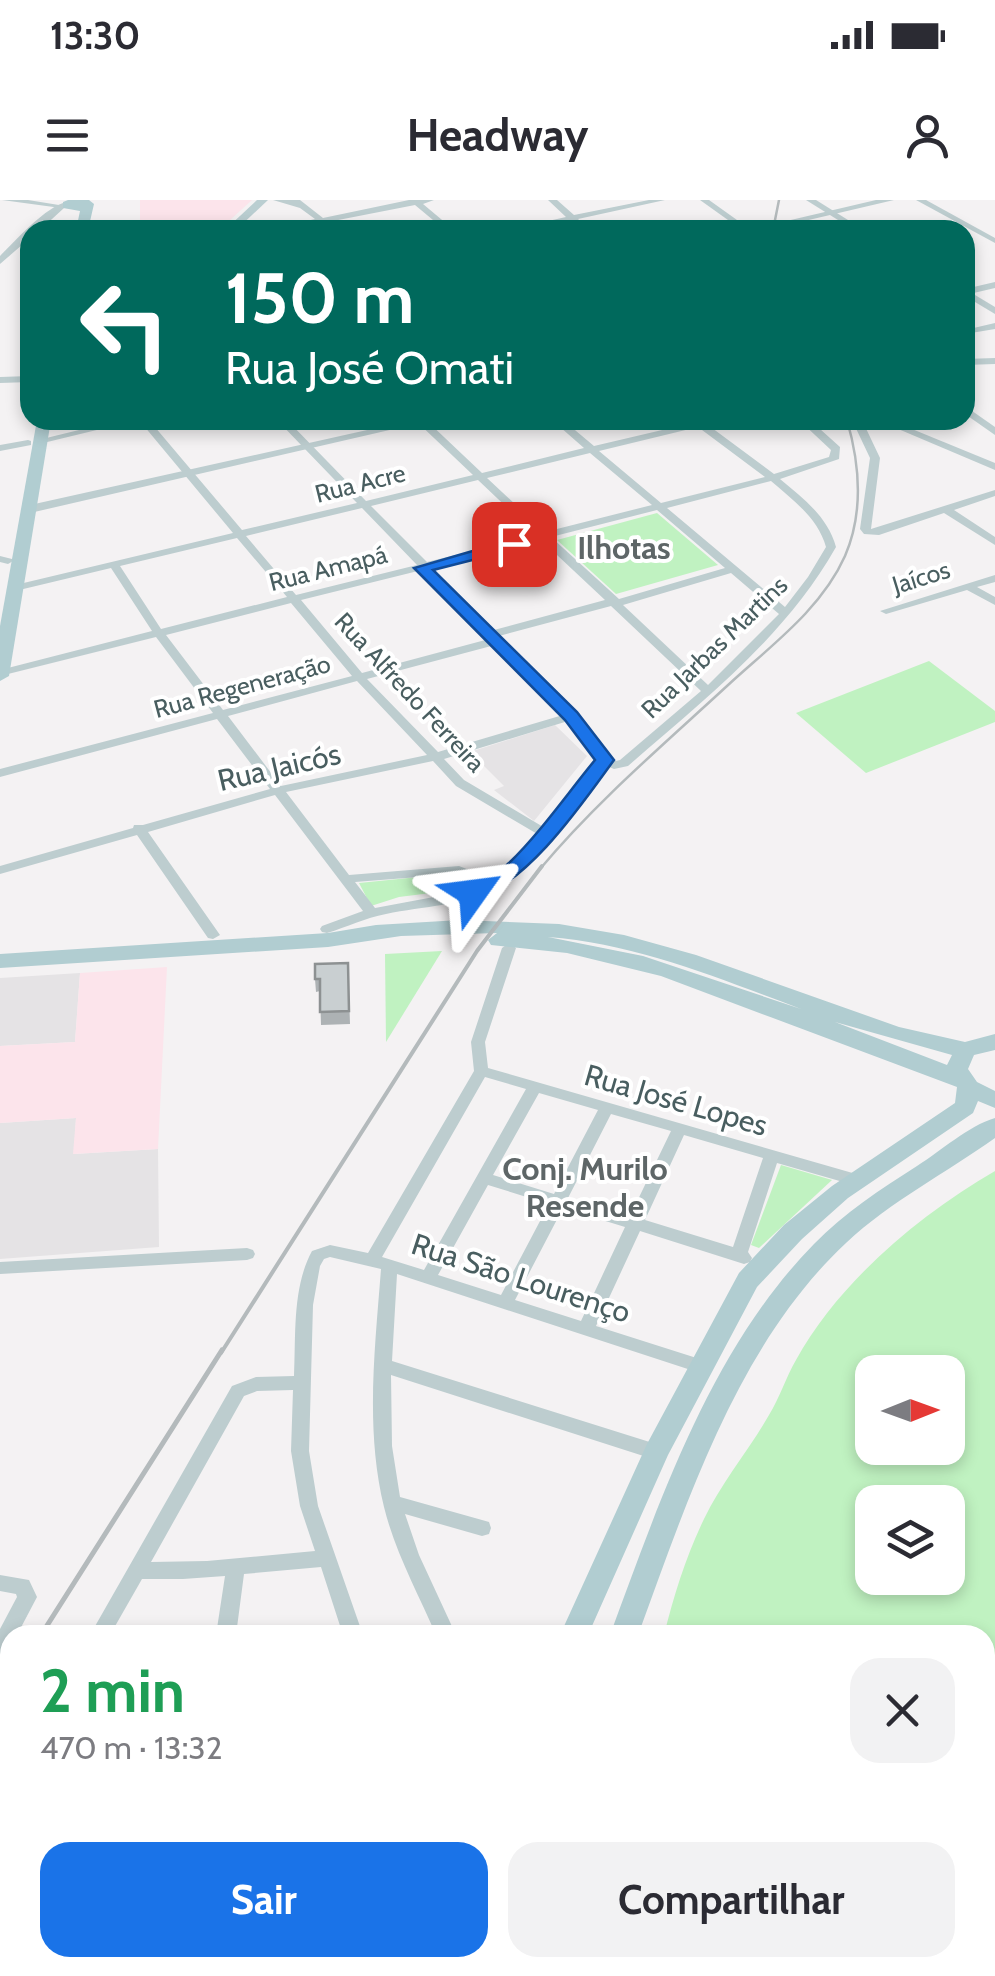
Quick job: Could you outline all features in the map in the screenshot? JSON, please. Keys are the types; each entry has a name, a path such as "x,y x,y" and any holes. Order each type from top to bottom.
{"main road":[{"path":"228,220 250,200"},
{"path":"241,220 263,200"},
{"path":"0,675 23,508 40,430"},
{"path":"0,601 4,560 23,508"},
{"path":"0,972 347,950 361,938 505,925 588,934 685,958 903,1036 965,1050 995,1042"},
{"path":"0,961 327,934"},
{"path":"0,948 214,935 327,934 512,940 583,948 693,979 965,1084 995,1100"},
{"path":"578,1625 656,1452 749,1261 857,1180 965,1107 965,1084 957,1069 965,1050"},
{"path":"628,1625 716,1414 748,1352 824,1250 878,1205 995,1126"},
{"path":"681,1402 716,1414"}],"street":[{"path":"6,200 75,203"},
{"path":"276,200 299,203 322,220"},
{"path":"328,220 430,200"},
{"path":"552,200 574,220"},
{"path":"562,220 661,200"},
{"path":"704,200 735,220"},
{"path":"810,200 843,220"},
{"path":"794,220 890,200"},
{"path":"920,200 956,220"},
{"path":"415,201 438,220"},
{"path":"50,220 75,203"},
{"path":"975,234 995,229"},
{"path":"975,230 995,241"},
{"path":"0,261 20,243"},
{"path":"975,417 995,432"},
{"path":"0,448 38,430"},
{"name":"Rua Alfredo Ferreira","path":"152,430 360,678 436,757 478,797 546,833"},
{"path":"291,430 571,716 602,755 546,833 493,886 370,911 327,934"},
{"path":"23,508 189,475 382,430"},
{"path":"433,430 707,690"},
{"path":"569,430 785,613"},
{"name":"Rua Acre","path":"15,588 667,430"},
{"name":"Rua Jarbas Martins","path":"602,755 614,765 624,763 707,690 785,613 820,570 832,539 826,526 772,478 708,430"},
{"name":"Rua Amapá","path":"0,675 826,463 836,454 815,430"},
{"path":"862,430 875,458 865,529 871,534 995,494"},
{"path":"906,430 995,467"},
{"path":"945,509 995,542"},
{"path":"114,565 159,634 370,911"},
{"name":"Rua Regeneração","path":"0,774 360,678 733,569"},
{"path":"969,586 995,578"},
{"path":"969,586 995,602"},
{"name":"Jaícos","path":"886,611 969,586"},
{"path":"442,606 456,602"},
{"name":"Rua Jaicós","path":"0,870 279,790 436,757 571,716"},
{"path":"139,828 214,935"},
{"path":"346,880 459,870 493,886"},
{"path":"442,1625 392,1502 384,1452 380,1262 481,1071 478,1042 509,948"},
{"name":"Rua José Lopes","path":"481,1071 857,1180"},
{"path":"429,1276 534,1088"},
{"path":"506,1301 607,1108"},
{"path":"586,1326 678,1130"},
{"path":"483,1178 749,1261 772,1155"},
{"name":"Rua São Lourenço","path":"302,1383 308,1285 315,1260 324,1251 429,1276 700,1366"},
{"path":"0,1268 246,1254"},
{"path":"383,1365 656,1452"},
{"path":"106,1625 238,1392 256,1384 302,1383 302,1470 326,1559 349,1625"},
{"path":"392,1502 482,1528"},
{"path":"136,1570 173,1572 326,1559"},
{"path":"227,1625 236,1565"},
{"path":"0,1583 22,1586 28,1596 12,1625"}],"shaded area":[{"path":"140,200 252,200 230,220 140,220"},
{"path":"555,725 587,756 534,821 494,790 504,786 470,752"},
{"path":"167,967 158,1149 73,1154 76,1118 0,1123 0,1046 75,1042 80,973"},
{"path":"80,973 75,1042 0,1046 0,978"},
{"path":"76,1118 74,1154 158,1149 159,1247 0,1259 0,1123"}],"green space":[{"path":"657,513 718,565 616,594 557,540"},
{"path":"929,661 995,711 995,722 866,773 796,713"},
{"path":"448,874 463,876 479,887 399,897 371,906 359,883"},
{"path":"442,951 386,1042 385,954"},
{"path":"781,1165 832,1180 759,1248 751,1245"},
{"path":"995,1171 995,1625 667,1625 704,1519 769,1415 814,1331 858,1278 910,1230"}],"building":[{"path":"348,963 349,1011 320,1012 320,979 315,979 315,964"}],"railway":[{"path":"775,220 779,200"},
{"path":"540,869 630,774 793,627 822,594 845,556 855,523 857,471 849,430"},
{"path":"221,1353 477,951 542,866"},
{"path":"47,1625 222,1350"}],"district":[{"name":"Ilhotas","path":"624,547"},
{"name":"Conj. Murilo Resende","path":"585,1186"}],"route":[{"path":"473,893 500,882 519,864 605,760 571,716 422,568 514,544"}]}
